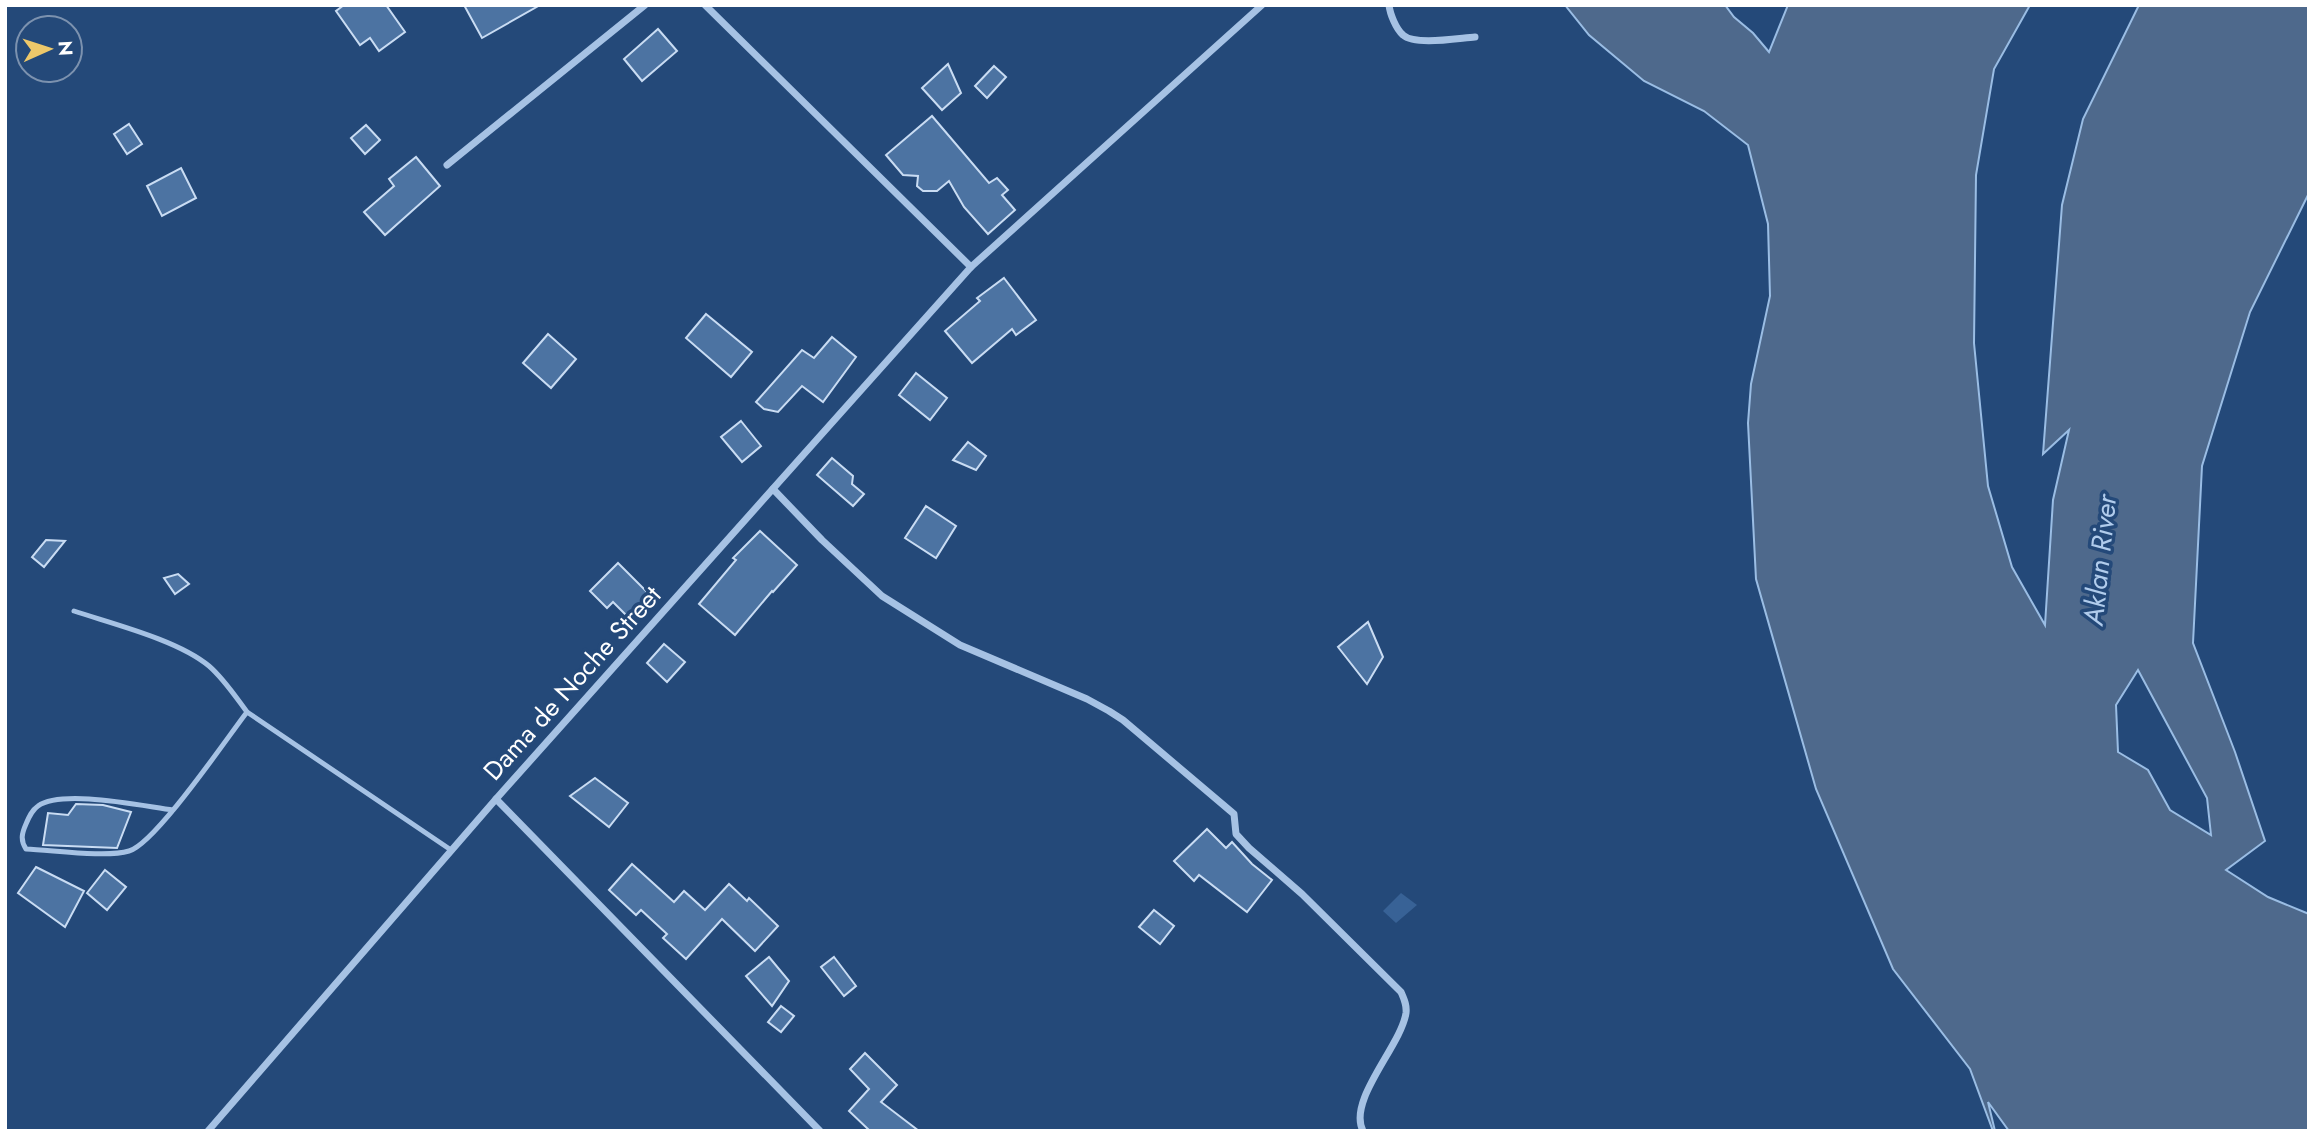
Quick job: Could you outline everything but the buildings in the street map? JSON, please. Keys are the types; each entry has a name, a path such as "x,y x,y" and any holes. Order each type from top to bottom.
{"street":[{"path":"447,164 645,5"},
{"path":"705,5 971,267"},
{"name":"Dama de Noche Street","path":"208,1131 496,799 971,267 1262,5"},
{"path":"1388,5 1403,35 1416,41 1475,37"},
{"path":"773,489 882,596 960,645 1087,699 1123,720 1229,809 1234,814 1236,834 1249,848 1301,894 1401,992 1406,1014 1364,1099 1359,1119 1363,1131"},
{"path":"496,799 820,1131"}],"lane":[{"path":"74,611 149,635 201,659 220,676 247,712 451,850"},
{"path":"173,810 78,797 45,802 32,812 22,834 22,844 26,849 116,854 131,851 149,838 173,810 247,712"}],"shaded area":[{"path":"1401,893 1417,905 1396,923 1383,911"}],"water":[{"name":"Aklan River","path":"1565,5 1725,5 1769,52 1788,5 2030,5 1994,69 1976,175 1974,343 1988,486 2012,567 2045,625 2053,500 2069,430 2043,454 2062,205 2083,119 2139,5 2309,5 2309,193 2250,312 2202,466 2193,643 2235,752 2265,841 2226,870 2268,897 2309,914 2309,1131 2009,1131 1988,1102 1993,1131 1970,1069 1893,969 1816,789 1756,579 1748,423 1751,384 1770,296 1768,224 1748,145 1704,111 1644,81 1589,35","holes":["2138,670 2207,798 2211,835 2170,810 2148,770 2118,752 2116,705"]}]}
